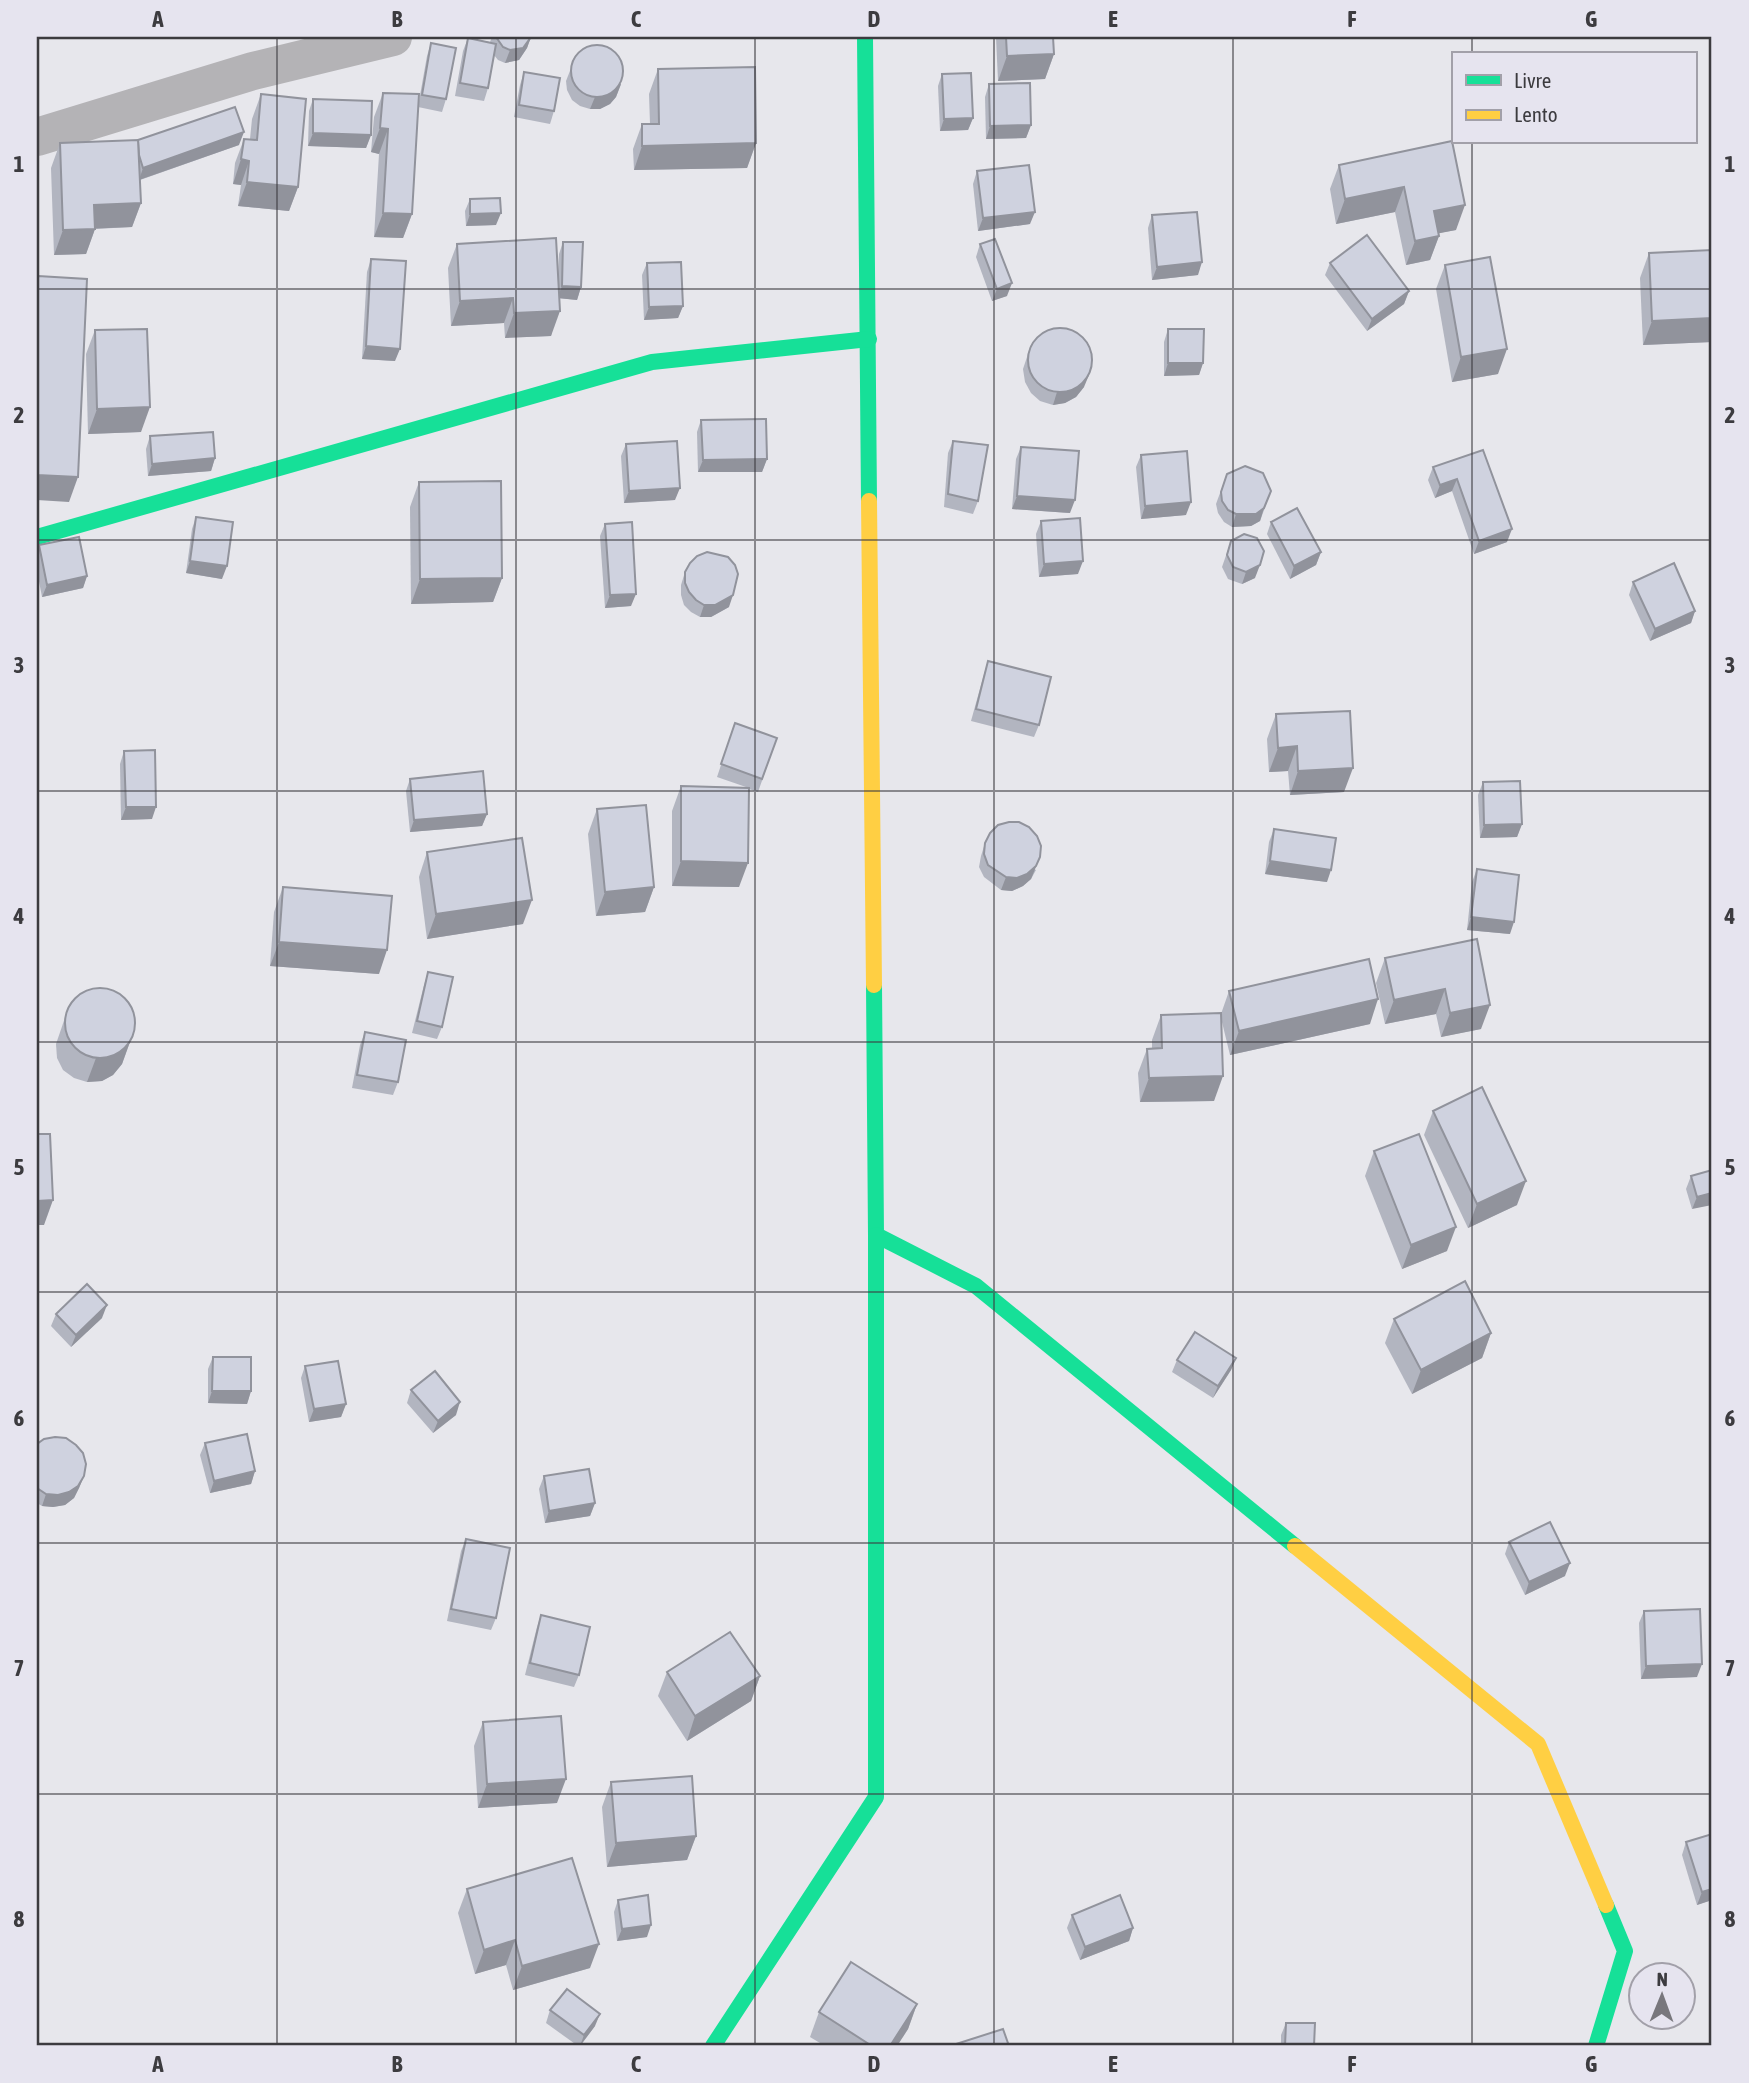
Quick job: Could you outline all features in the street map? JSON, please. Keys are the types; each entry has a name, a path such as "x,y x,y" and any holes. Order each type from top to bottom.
{"street":[{"path":"37,137 253,71 393,37"},
{"path":"713,2046 876,1797 876,1235 865,37"},
{"path":"37,537 652,362 869,340"},
{"path":"876,1235 976,1286 1538,1744 1625,1951 1596,2046"}],"building":[{"path":"496,37 531,37 523,48 510,50 503,47"},
{"path":"1006,37 1053,37 1054,54 1007,56"},
{"path":"468,38 496,44 488,88 460,83"},
{"path":"431,43 456,48 446,99 422,95"},
{"path":"597,45 607,47 615,53 621,61 621,81 615,89 607,95 597,97 587,95 579,89 573,81 571,71 573,61 579,53 587,47"},
{"path":"755,67 756,143 642,146 642,124 659,124 658,69"},
{"path":"524,72 560,78 554,111 519,105"},
{"path":"971,73 973,118 944,119 942,74"},
{"path":"1030,83 1031,125 990,126 989,84"},
{"path":"383,93 419,94 412,214 383,213 388,129 380,128"},
{"path":"261,94 306,99 298,187 247,182 249,161 241,159 244,139 257,140"},
{"path":"313,99 372,101 371,135 313,133"},
{"path":"235,107 244,132 143,168 138,140"},
{"path":"138,140 141,203 94,205 95,229 63,230 60,143"},
{"path":"1452,141 1465,205 1434,211 1439,236 1415,241 1404,187 1345,199 1339,165"},
{"path":"1029,165 1035,212 983,218 977,171"},
{"path":"500,198 501,213 470,214 470,199"},
{"path":"1197,212 1202,262 1157,267 1152,215"},
{"path":"1367,235 1409,291 1372,319 1330,263"},
{"path":"556,238 560,311 514,313 513,298 460,301 457,244"},
{"path":"995,239 1012,283 997,289 980,244"},
{"path":"563,242 583,242 581,287 562,286"},
{"path":"1712,250 1712,318 1652,321 1649,253"},
{"path":"1490,257 1507,349 1461,357 1445,265"},
{"path":"371,259 406,261 400,349 366,346"},
{"path":"681,262 683,306 649,307 647,263"},
{"path":"38,276 87,279 78,477 37,475"},
{"path":"1060,328 1083,337 1092,360 1083,383 1060,392 1037,383 1028,360 1037,337"},
{"path":"147,329 150,407 97,409 95,330"},
{"path":"1168,329 1204,329 1203,363 1168,363"},
{"path":"766,419 767,459 703,460 701,420"},
{"path":"213,432 215,458 152,464 150,436"},
{"path":"677,441 680,488 629,491 626,444"},
{"path":"953,441 988,445 978,501 948,494"},
{"path":"1021,447 1079,451 1075,500 1017,496"},
{"path":"1483,450 1512,529 1479,541 1457,479 1440,485 1433,467"},
{"path":"1187,451 1191,502 1145,506 1141,455"},
{"path":"1245,466 1263,473 1271,491 1264,508 1256,514 1236,514 1228,510 1222,501 1221,492 1227,474"},
{"path":"501,481 502,578 420,579 419,482"},
{"path":"1297,508 1321,552 1294,566 1271,522"},
{"path":"196,517 233,522 227,566 190,561"},
{"path":"1080,518 1083,561 1044,564 1041,521"},
{"path":"632,522 636,594 610,595 605,524"},
{"path":"1244,534 1257,538 1264,551 1260,565 1246,572 1233,567 1227,555 1231,541"},
{"path":"79,537 87,576 47,585 39,545"},
{"path":"707,552 728,557 738,574 733,595 715,605 704,605 696,600 685,583 685,572 690,563"},
{"path":"1674,563 1695,611 1655,629 1633,582"},
{"path":"988,661 1051,677 1039,725 976,709"},
{"path":"1350,711 1353,768 1298,771 1297,746 1278,748 1276,714"},
{"path":"735,723 777,738 762,779 721,764"},
{"path":"155,750 156,807 126,807 124,751"},
{"path":"483,771 487,814 414,820 410,779"},
{"path":"1520,781 1522,824 1484,825 1483,782"},
{"path":"681,786 749,788 748,863 681,861"},
{"path":"646,805 654,887 605,892 597,809"},
{"path":"1019,822 1029,827 1041,846 1036,866 1017,878 1006,877 988,865 984,854 990,833 998,825"},
{"path":"1274,829 1336,838 1331,870 1270,861"},
{"path":"522,838 532,900 436,914 427,852"},
{"path":"1477,869 1519,875 1514,922 1471,917"},
{"path":"283,887 392,896 387,950 279,942"},
{"path":"1477,939 1490,1005 1450,1013 1445,989 1394,1000 1385,958"},
{"path":"1369,959 1378,999 1239,1031 1229,991"},
{"path":"428,972 453,977 442,1027 417,1021"},
{"path":"100,988 125,998 135,1023 125,1048 100,1058 75,1048 65,1023 75,998"},
{"path":"1221,1013 1223,1076 1149,1078 1147,1049 1162,1048 1161,1015"},
{"path":"365,1032 406,1040 398,1082 357,1075"},
{"path":"1482,1087 1526,1181 1477,1204 1433,1111"},
{"path":"37,1134 50,1134 53,1200 37,1201"},
{"path":"1419,1134 1456,1227 1411,1245 1374,1151"},
{"path":"1712,1170 1712,1193 1697,1197 1691,1176"},
{"path":"1465,1281 1491,1333 1421,1370 1394,1319"},
{"path":"87,1284 107,1305 76,1335 56,1314"},
{"path":"1195,1332 1236,1358 1218,1386 1177,1360"},
{"path":"213,1357 251,1357 251,1391 212,1391"},
{"path":"338,1361 346,1404 314,1409 305,1366"},
{"path":"435,1371 460,1402 438,1421 411,1390"},
{"path":"247,1434 255,1471 214,1481 205,1443"},
{"path":"66,1438 76,1445 83,1453 86,1464 84,1476 78,1486 58,1495 46,1494 37,1488 37,1444 44,1439"},
{"path":"589,1469 595,1503 549,1511 544,1476"},
{"path":"1550,1522 1570,1563 1529,1582 1509,1542"},
{"path":"466,1539 510,1548 496,1618 451,1609"},
{"path":"1700,1609 1702,1664 1646,1666 1644,1611"},
{"path":"541,1615 590,1627 579,1675 530,1663"},
{"path":"730,1632 760,1676 695,1716 667,1672"},
{"path":"561,1716 566,1779 487,1784 483,1722"},
{"path":"692,1776 696,1836 616,1843 611,1782"},
{"path":"1712,1834 1712,1889 1702,1892 1686,1842"},
{"path":"572,1858 599,1944 522,1966 515,1940 484,1950 467,1889"},
{"path":"648,1895 651,1925 622,1929 618,1900"},
{"path":"1120,1895 1133,1928 1085,1947 1072,1915"},
{"path":"851,1962 917,2004 890,2046 872,2046 819,2012"},
{"path":"567,1989 600,2014 584,2035 550,2010"},
{"path":"1286,2023 1315,2023 1314,2046 1285,2046"},
{"path":"1003,2029 1009,2046 953,2045"}],"traffic: fast":[{"path":"865,37 869,501"},
{"path":"37,537 652,362 869,339"},
{"path":"874,985 876,1235 976,1286 1295,1546"},
{"path":"713,2046 876,1797 876,1235"},
{"path":"1596,2046 1625,1951 1606,1905"}],"traffic: slow":[{"path":"869,501 874,985"},
{"path":"1295,1546 1538,1744 1606,1905"}]}
